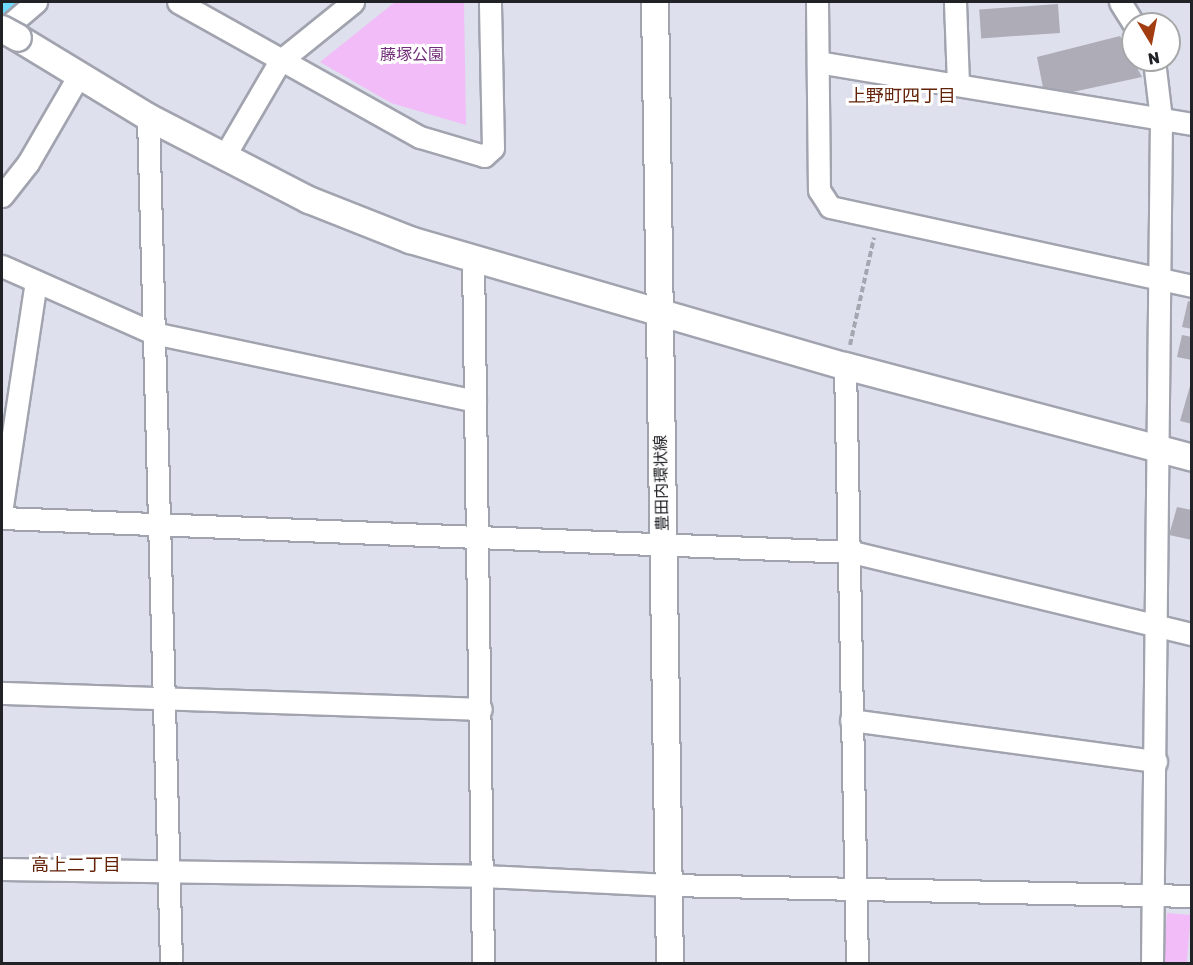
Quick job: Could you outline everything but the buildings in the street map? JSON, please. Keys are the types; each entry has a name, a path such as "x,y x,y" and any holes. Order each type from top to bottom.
{"street":[{"path":"36,2 7,33 148,117 309,200 410,240 845,366 1191,458"},
{"path":"178,2 280,61 420,137 484,156 493,148 490,2"},
{"path":"225,155 280,61 353,2"},
{"name":"豊田内環状線","path":"655,2 658,312 670,963"},
{"path":"817,2 822,200 830,207 1191,286"},
{"path":"955,2 958,85"},
{"path":"818,62 1191,124"},
{"path":"1152,963 1161,279 1161,119 1155,72"},
{"path":"2,196 28,163 79,75"},
{"path":"148,117 160,699 171,963"},
{"path":"474,258 483,963"},
{"path":"2,266 153,333 475,401"},
{"path":"2,506 36,282"},
{"path":"845,366 852,552 851,720 857,963"},
{"path":"2,518 663,542 852,552 1191,634"},
{"path":"2,693 481,709"},
{"path":"851,720 1156,761"},
{"path":"2,869 483,876 669,885 856,887 1191,896"}],"path":[{"path":"845,366 878,218"}],"green space":[{"name":"藤塚公園","path":"395,2 464,2 466,125 391,103 320,62"},
{"path":"1167,913 1191,915 1187,964 1163,963"}],"district":[{"name":"上野町四丁目","path":"902,96"},
{"name":"高上二丁目","path":"76,865"}]}
